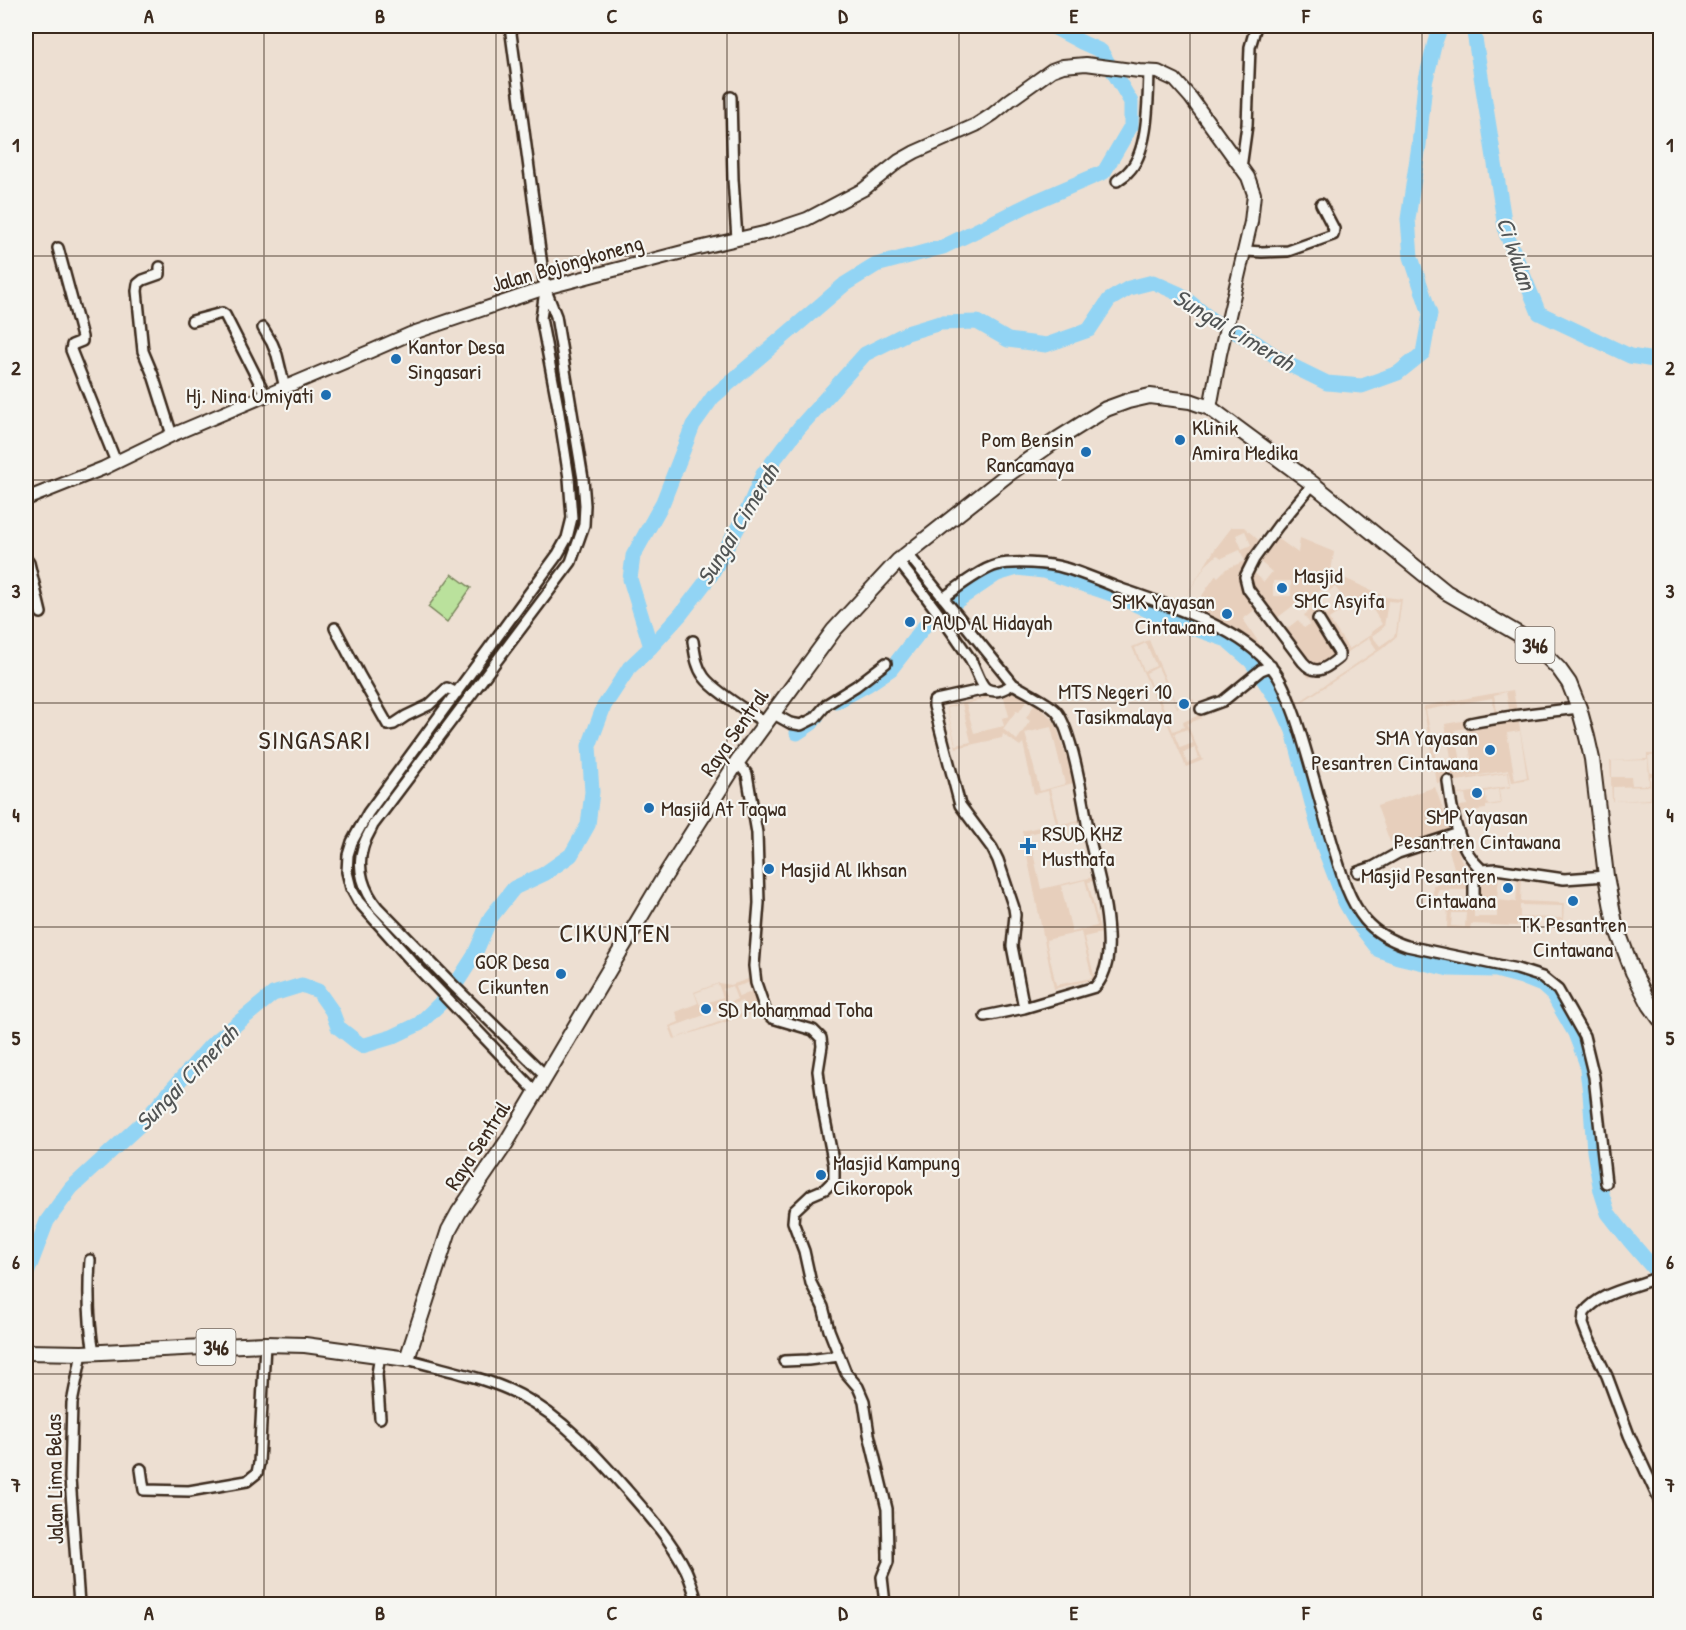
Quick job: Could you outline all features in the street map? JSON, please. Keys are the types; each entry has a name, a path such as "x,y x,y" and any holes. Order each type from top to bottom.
{"main road":[{"name":"Jalan Bojongkoneng","path":"26,499 410,334 545,288 790,225 864,189 915,152 976,125 1052,70 1074,64 1158,72 1175,80 1252,186 1253,213 1246,251 1220,354 1210,408"},
{"name":"Raya Sentral","path":"406,1359 449,1230 459,1212 506,1143 666,873 737,762 834,630 903,557 1033,457 1086,420 1106,409 1149,396 1190,401 1210,408"},
{"name":"346","path":"1210,408 1313,484 1446,592 1537,647 1559,669 1569,683 1579,708 1592,759 1606,876 1615,924 1641,989 1660,1019"},
{"name":"346","path":"26,1352 88,1352 265,1344 305,1345 406,1359"}],"street":[{"path":"510,26 545,288 556,316 583,478 584,525 572,562 373,825 363,847 360,866 368,896 378,908 545,1075"},
{"path":"1241,168 1248,125 1250,47 1256,26"},
{"path":"1117,181 1129,172 1145,134 1148,104 1144,71"},
{"path":"731,97 737,239"},
{"path":"1246,251 1288,251 1333,235 1334,229 1321,204"},
{"path":"58,248 82,337 82,341 72,345 72,350 116,462"},
{"path":"160,267 160,274 143,280 138,284 137,291 143,351 172,435"},
{"path":"536,1092 415,965 358,901 351,888 347,872 348,855 352,842 368,813 558,554 567,538 572,518 569,478 541,318 545,288"},
{"path":"192,321 222,313 225,315 266,396"},
{"path":"263,328 274,349 285,388"},
{"path":"558,408 572,405"},
{"path":"1313,484 1278,526 1254,559 1245,577 1248,589 1303,662 1309,669 1314,670 1328,666 1339,658 1339,653 1318,619"},
{"path":"903,557 947,603 1013,684 1055,711 1063,723 1071,748 1103,901 1108,934 1107,958 1103,979 1095,987 1024,1008 986,1016"},
{"path":"903,557 934,607 972,661 986,689"},
{"path":"26,559 41,613"},
{"path":"947,603 987,569 997,565 1015,563 1063,567 1182,611 1234,635 1253,649 1271,666 1288,697 1301,734 1340,872 1350,897 1366,921 1379,933 1394,942 1517,969 1542,977 1558,990 1584,1036 1595,1086 1606,1182"},
{"path":"335,628 388,725 429,705 447,688 457,693"},
{"path":"693,641 696,660 711,684 768,718 801,725 815,718 827,704 886,663"},
{"path":"972,661 987,651"},
{"path":"482,659 492,668"},
{"path":"1201,709 1223,700 1257,673 1271,666"},
{"path":"1013,684 996,691 986,689 936,700 934,706 960,805 992,848 1014,908 1012,946 1024,1008"},
{"path":"1470,723 1514,715 1579,708"},
{"path":"737,762 747,774 757,833 759,903 754,966 756,983 766,1012 772,1018 796,1027 813,1030 820,1038 822,1046 818,1071 824,1120 834,1165 834,1180 794,1210 793,1222 807,1261 811,1283 823,1307 839,1356 846,1373 858,1387 864,1401 869,1434 885,1497 889,1539 888,1562 882,1577 885,1605"},
{"path":"396,776 404,783"},
{"path":"1448,781 1452,809 1467,854 1482,870"},
{"path":"1358,872 1373,867 1398,853 1459,833"},
{"path":"1474,898 1474,877 1482,870 1496,869 1564,879 1606,876"},
{"path":"442,992 451,983"},
{"path":"88,1352 90,1260"},
{"path":"1660,1276 1596,1301 1584,1313 1583,1324 1593,1350 1607,1376 1629,1435 1660,1502"},
{"path":"141,1469 143,1487 147,1491 189,1491 247,1481 257,1473 265,1344"},
{"name":"Jalan Lima Belas","path":"79,1605 70,1478 72,1403 88,1352"},
{"path":"380,1355 377,1374 380,1418"},
{"path":"784,1361 839,1356"},
{"path":"406,1359 498,1385 520,1395 556,1419 600,1460 642,1507 686,1570 698,1605"}],"shaded area":[{"name":"SMK Yayasan Cintawana","path":"1232,527 1244,527 1266,547 1276,537 1298,553 1300,538 1334,552 1331,572 1386,597 1402,599 1397,636 1382,649 1299,704 1266,656 1251,640 1182,602 1215,549","holes":["1245,531 1251,545 1242,549 1236,535","1240,550 1245,561 1226,569 1218,577 1216,575 1195,606 1184,599 1206,565 1217,555 1222,558","1258,560 1272,572 1264,582 1250,569","1273,581 1291,581 1291,596 1273,596","1325,587 1329,591 1335,587 1345,600 1326,616 1312,597","1306,596 1314,608 1304,615 1310,624 1304,628 1298,620 1285,630 1277,618","1388,601 1400,602 1396,633 1393,637 1380,646 1372,636 1384,627","1352,603 1358,612 1370,605 1382,624 1371,632 1372,634 1349,649 1329,619","1260,606 1309,678 1369,638 1377,650 1299,702 1243,619"]},
{"name":"MTS Negeri 10 Tasikmalaya","path":"1149,640 1177,706 1193,699 1202,718 1187,724 1203,760 1186,767 1132,647","holes":["1146,643 1156,666 1144,671 1135,648","1158,667 1168,689 1155,695 1146,673","1170,692 1177,708 1192,702 1197,716 1183,722 1184,727 1173,731 1159,697","1187,729 1193,743 1180,748 1174,734","1195,748 1199,758 1187,763 1183,753"]},
{"name":"SMA Yayasan Pesantren Cintawana","path":"1513,690 1529,779 1512,782 1509,770 1463,778 1509,772 1511,787 1499,790 1501,804 1486,806 1486,809 1454,813 1450,781 1437,783 1423,706","holes":["1506,692 1510,714 1498,716 1494,695","1492,698 1495,715 1445,724 1453,768 1438,771 1426,710","1466,728 1473,770 1463,772 1455,730","1520,731 1527,777 1515,780 1507,733","1508,773 1510,786 1453,795 1451,782","1498,789 1500,803 1488,805 1485,792","1465,794 1467,805 1454,807 1453,796"]},
{"name":"RSUD KHZ Musthafa","path":"1005,692 1018,693 1035,702 1055,722 1076,786 1099,880 1088,882 1101,933 1084,937 1095,979 1054,989 1022,831 1056,823 1048,791 1034,794 1023,743 1020,746 1003,734 1002,738 956,748 946,707","holes":["1003,694 1009,716 1002,718 1004,726 974,733 966,704","1027,700 1034,705 1026,718 1030,721 1017,740 1003,729 1016,711 1019,712","962,704 971,742 956,745 947,708","1051,727 1065,784 1040,791 1025,733","1073,783 1082,819 1059,825 1050,789","1080,822 1093,877 1041,889 1029,834","1085,880 1097,926 1072,932 1061,886","1081,932 1092,978 1056,985 1046,940"]},
{"path":"1647,754 1660,754 1648,756 1650,773 1660,773 1660,775 1650,776 1651,800 1614,801 1650,799 1650,786 1613,787 1612,801 1610,761 1647,759","holes":["1648,760 1649,785 1632,785 1631,777 1612,777 1612,761"]},
{"path":"1435,787 1467,876 1494,873 1522,874 1521,901 1564,903 1563,921 1518,918 1517,926 1471,924 1470,929 1447,928 1448,905 1433,904 1433,885 1458,882 1445,836 1408,847 1404,838 1390,842 1377,806","holes":["1499,874 1518,875 1516,902 1497,900","1438,890 1469,890 1469,902 1438,903","1497,903 1497,917 1474,917 1474,904","1520,905 1562,906 1562,918 1520,917","1452,913 1466,913 1465,927 1451,926"]},
{"name":"SD Mohammad Toha","path":"751,978 762,1010 674,1039 669,1026 679,1022 676,1012 698,1003 694,992 719,983 731,985","holes":["748,983 751,992 739,997 735,987","718,984 723,997 700,1005 695,993","732,986 737,999 728,1003 723,989","742,1001 746,1012 676,1038 672,1027"]}],"green space":[{"path":"452,574 471,588 447,622 428,607"}],"waterway":[{"path":"651,647 630,579 633,556 663,502 693,425 713,397 845,284 876,265 943,247 1034,202 1104,172 1131,126 1131,102 1101,51 1051,26"},
{"name":"Sungai Cimerah","path":"26,1276 47,1221 71,1188 144,1121 211,1045 273,994 302,985 318,991 332,1011 338,1027 362,1046 392,1037 419,1024 449,995 474,956 491,917 514,888 544,874 571,855 588,825 592,792 589,746 604,706 629,668 681,614 711,575 746,513 763,474 799,428 865,354 907,333 940,323 977,322 1008,340 1046,345 1089,330 1109,300 1129,288 1153,282 1180,294 1213,321 1255,342 1284,362 1327,383 1362,386 1398,373 1423,353 1430,314 1411,257 1408,219 1425,83 1441,26"},
{"name":"Ci Wulan","path":"1473,26 1506,233 1539,313 1630,356 1660,361"},
{"path":"836,702 891,669 930,619 997,574 1017,568 1043,571 1117,596 1167,619 1227,640 1251,661 1282,707 1293,731 1323,845 1345,902 1356,921 1379,950 1449,969 1496,970 1542,985 1553,995 1575,1033 1586,1062 1594,1151 1601,1191 1608,1213 1660,1276"},
{"path":"797,733 812,723 817,716"}],"place":[{"name":"Kantor Desa Singasari","path":"396,359"},
{"name":"Hj. Nina Umiyati","path":"326,395"},
{"name":"Klinik Amira Medika","path":"1180,440"},
{"name":"Pom Bensin Rancamaya","path":"1086,452"},
{"name":"Masjid SMC Asyifa","path":"1282,588"},
{"name":"SMK Yayasan Cintawana","path":"1227,614"},
{"name":"PAUD Al Hidayah","path":"910,622"},
{"name":"MTS Negeri 10 Tasikmalaya","path":"1184,704"},
{"name":"SMA Yayasan Pesantren Cintawana","path":"1490,750"},
{"name":"SMP Yayasan Pesantren Cintawana","path":"1477,793"},
{"name":"Masjid At Taqwa","path":"649,808"},
{"name":"RSUD KHZ Musthafa","path":"1028,846"},
{"name":"Masjid Al Ikhsan","path":"769,869"},
{"name":"Masjid Pesantren Cintawana","path":"1508,888"},
{"name":"TK Pesantren Cintawana","path":"1573,901"},
{"name":"GOR Desa Cikunten","path":"561,974"},
{"name":"SD Mohammad Toha","path":"706,1009"},
{"name":"Masjid Kampung Cikoropok","path":"821,1175"}],"district":[{"name":"SINGASARI","path":"315,739"},
{"name":"CIKUNTEN","path":"615,932"}]}
